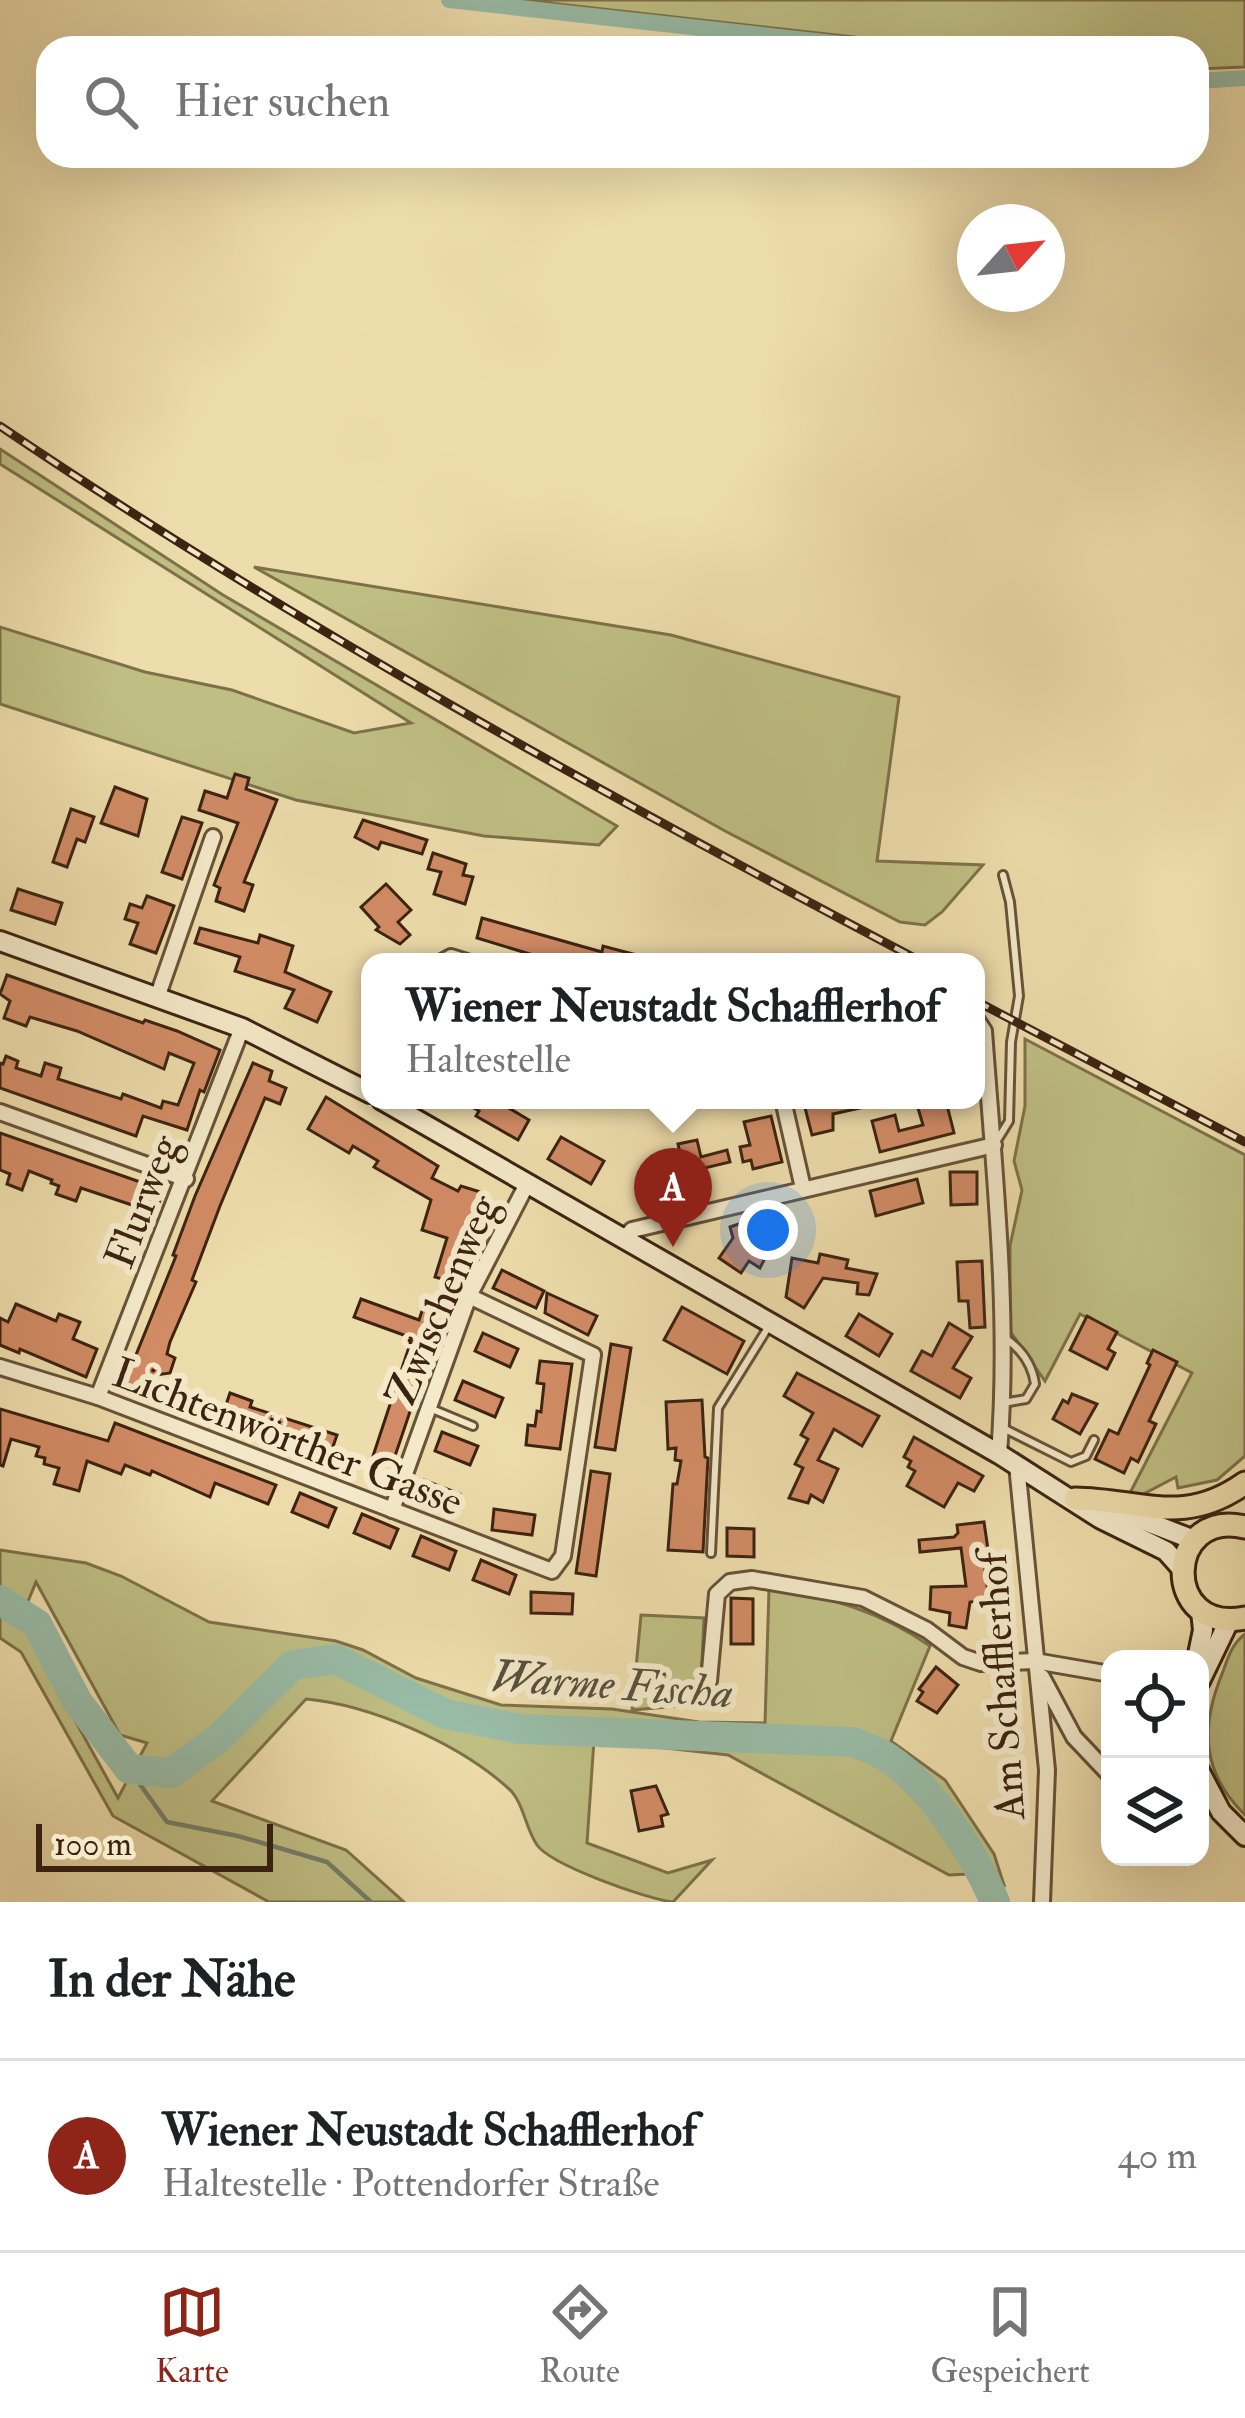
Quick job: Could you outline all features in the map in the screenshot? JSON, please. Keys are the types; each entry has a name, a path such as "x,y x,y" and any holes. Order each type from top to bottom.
{"main road":[{"path":"0,941 242,1028 361,1083"},
{"path":"397,1109 1075,1499 1101,1519 1166,1552 1182,1569 1190,1600 1201,1611 1237,1620 1209,1666"},
{"path":"1075,1499 1183,1510 1213,1503 1245,1483"},
{"path":"1075,1499 1107,1506 1194,1540"},
{"path":"1182,1569 1194,1540 1215,1527 1243,1524"},
{"path":"1199,1650 1201,1611"},
{"path":"1210,1811 1245,1836"}],"street":[{"path":"157,998 213,837"},
{"name":"Flurweg","path":"98,1397 242,1028"},
{"name":"Am Schafflerhof","path":"985,1042 994,1145 1002,1427 1047,1771 1042,1902"},
{"path":"785,1109 803,1188"},
{"path":"0,1112 186,1179"},
{"path":"624,1239 632,1230 994,1145"},
{"name":"Zwischenweg","path":"392,1510 469,1296 526,1184"},
{"name":"Lichtenwörther Gasse","path":"0,1367 98,1397 552,1571 563,1556 593,1355 469,1296"},
{"path":"709,1681 717,1594 730,1582 752,1579 863,1598 981,1663 1035,1661 1101,1672"},
{"path":"1035,1661 1074,1737 1101,1766"}],"lane":[{"path":"994,1145 1009,1121 1011,1042 1019,996 1003,875"},
{"path":"711,1553 718,1408 771,1323"},
{"path":"1000,1335 1024,1357 1035,1384 1026,1399 1004,1403"},
{"path":"429,1408 472,1426"},
{"path":"1002,1427 1071,1462 1086,1456 1094,1440"}],"green space":[{"path":"522,0 1245,0 1245,67 1209,68 1209,36 844,36"},
{"path":"0,449 223,595 617,826 599,845 484,836 296,800 0,704 0,627 145,672 232,690 354,733 411,723 0,464"},
{"path":"254,567 671,635 899,697 877,861 983,865 925,925 900,922 725,831"},
{"path":"1025,1039 1245,1155 1245,1456 1217,1480 1178,1488 1176,1477 1132,1500 1130,1493 1192,1373 1080,1314 1045,1381 1010,1331 1010,1246 1022,1190 1014,1161 1025,1106"},
{"path":"0,1550 86,1563 209,1622 336,1641 416,1678 501,1705 765,1723 769,1589 833,1601 873,1615 930,1646 891,1741 945,1780 994,1854 1004,1885 970,1874 949,1875 728,1755 594,1740 587,1843 668,1873 712,1860 673,1902 660,1900 600,1880 546,1853 537,1845 508,1788 464,1756 385,1718 306,1699 212,1801 346,1850 404,1902 269,1902 113,1816 21,1652 0,1638","holes":["36,1582 120,1735 147,1743 118,1798 20,1621"]},
{"path":"641,1615 704,1618 700,1704 632,1710"},
{"path":"1245,1634 1245,1815 1220,1783 1209,1749 1210,1713 1233,1647"}],"building":[{"path":"235,774 249,778 246,789 277,800 244,882 253,885 244,911 216,901 220,888 214,885 238,823 199,810 205,791 227,798"},
{"path":"115,787 147,799 138,836 101,823"},
{"path":"71,809 94,817 85,842 77,839 67,867 53,862"},
{"path":"182,817 202,823 182,879 162,872"},
{"path":"363,820 427,840 422,854 381,842 378,849 355,837"},
{"path":"433,853 466,864 463,875 473,877 465,904 434,894 441,872 428,869"},
{"path":"386,884 411,910 398,922 410,935 400,944 376,930 379,927 361,907"},
{"path":"18,889 62,903 55,924 11,910"},
{"path":"147,896 174,906 156,953 130,944 138,923 125,919 130,904 142,908"},
{"path":"482,918 602,952 603,946 629,953 526,953 477,938"},
{"path":"200,928 258,943 260,935 293,946 285,972 331,992 317,1022 285,1008 294,990 235,971 240,957 195,943"},
{"path":"7,975 177,1031 220,1050 187,1130 143,1116 136,1136 0,1088 0,1063 6,1056 18,1061 16,1068 41,1076 45,1063 61,1068 58,1079 161,1108 163,1101 178,1105 194,1063 169,1053 164,1069 77,1031 30,1017 26,1026 4,1018 10,1001 0,994"},
{"path":"253,1063 272,1071 269,1081 286,1088 280,1104 265,1098 220,1206 192,1280 196,1282 170,1342 167,1354 175,1358 170,1373 149,1376 141,1395 123,1387 195,1196"},
{"path":"326,1097 438,1166 432,1178 458,1191 461,1186 487,1194 485,1201 493,1204 488,1219 480,1216 476,1222 456,1283 435,1277 447,1238 422,1230 431,1200 374,1167 378,1161 353,1146 349,1153 308,1129"},
{"path":"476,1109 510,1109 529,1120 518,1140 476,1116"},
{"path":"805,1109 855,1109 833,1114 833,1130 812,1135"},
{"path":"918,1109 948,1109 954,1133 880,1152 872,1121 895,1115 899,1131 923,1125"},
{"path":"771,1116 782,1162 753,1169 751,1160 743,1162 740,1147 750,1145 744,1122"},
{"path":"0,1133 163,1190 151,1228 133,1222 138,1207 81,1188 76,1201 56,1194 59,1186 52,1180 29,1171 22,1190 7,1184 10,1174 0,1170"},
{"path":"561,1137 604,1161 591,1184 548,1159"},
{"path":"697,1140 701,1157 727,1150 730,1162 692,1171 697,1192 643,1206 638,1178 683,1167 678,1144"},
{"path":"950,1172 977,1172 977,1204 951,1205"},
{"path":"917,1179 923,1203 876,1216 870,1191"},
{"path":"759,1217 769,1250 760,1268 749,1261 741,1273 719,1258 733,1238 730,1227"},
{"path":"820,1254 848,1260 846,1268 877,1274 869,1295 857,1294 858,1283 823,1278 804,1308 786,1297 792,1258 818,1263"},
{"path":"982,1261 985,1327 970,1328 968,1301 959,1301 957,1262"},
{"path":"502,1270 544,1291 536,1308 493,1288"},
{"path":"547,1293 597,1316 588,1335 545,1313"},
{"path":"361,1299 419,1320 426,1299 446,1305 392,1465 372,1459 412,1338 354,1317"},
{"path":"16,1304 56,1321 59,1314 80,1322 73,1339 97,1349 86,1377 0,1345 0,1318 8,1322"},
{"path":"682,1307 744,1341 727,1374 664,1340"},
{"path":"859,1314 892,1334 879,1356 846,1336"},
{"path":"1087,1316 1117,1332 1108,1349 1115,1353 1107,1369 1070,1350"},
{"path":"949,1323 972,1337 953,1368 971,1378 960,1398 911,1371 922,1351 932,1356"},
{"path":"483,1333 518,1349 510,1367 475,1351"},
{"path":"611,1344 631,1348 615,1450 595,1447"},
{"path":"1153,1350 1177,1362 1149,1421 1156,1424 1138,1462 1131,1458 1124,1473 1095,1459 1109,1430 1118,1434"},
{"path":"540,1361 572,1364 560,1449 526,1445 528,1425 535,1426 537,1411 541,1412"},
{"path":"797,1373 879,1416 862,1446 834,1429 818,1460 838,1469 823,1502 811,1495 808,1503 789,1498 803,1468 795,1464 808,1439 801,1435 813,1413 784,1396"},
{"path":"463,1381 503,1398 495,1417 455,1400"},
{"path":"230,1393 252,1401 250,1407 337,1435 327,1464 219,1425"},
{"path":"1072,1394 1097,1404 1080,1434 1053,1419"},
{"path":"702,1400 708,1458 703,1552 668,1550 673,1484 677,1484 681,1461 675,1460 676,1448 668,1449 666,1402"},
{"path":"0,1409 108,1441 115,1423 276,1485 268,1504 215,1483 210,1497 152,1471 150,1475 125,1465 121,1474 87,1461 79,1491 54,1484 59,1468 36,1456 39,1447 11,1439 0,1465"},
{"path":"442,1432 478,1446 470,1465 435,1451"},
{"path":"914,1437 983,1476 974,1491 958,1483 944,1507 907,1486 915,1471 904,1457"},
{"path":"591,1471 610,1474 596,1576 576,1573"},
{"path":"424,1480 460,1494 452,1513 417,1499"},
{"path":"300,1493 336,1508 328,1527 292,1512"},
{"path":"494,1509 535,1515 532,1535 492,1530"},
{"path":"362,1514 398,1529 390,1548 354,1533"},
{"path":"984,1522 991,1570 985,1570 989,1600 970,1602 966,1628 949,1625 950,1613 930,1609 931,1587 966,1586 961,1548 920,1552 919,1540 954,1537 957,1525"},
{"path":"727,1528 754,1529 754,1557 727,1556"},
{"path":"421,1536 456,1551 449,1570 413,1556"},
{"path":"481,1560 516,1575 509,1594 473,1580"},
{"path":"531,1592 573,1594 572,1614 531,1613"},
{"path":"731,1598 753,1599 753,1644 731,1644"},
{"path":"936,1667 958,1685 937,1713 917,1701 923,1692 919,1689"},
{"path":"656,1786 668,1814 661,1816 663,1826 639,1831 631,1791"}],"waterway":[{"path":"449,0 772,36"},
{"path":"1209,80 1245,78"},
{"name":"Warme Fischa","path":"0,1600 37,1624 77,1701 129,1769 171,1773 219,1738 293,1665 335,1659 445,1714 520,1729 853,1742 888,1758 936,1804 964,1843 995,1902"},
{"path":"129,1769 167,1822 238,1836 327,1862 371,1902"}],"railway":[{"path":"0,426 225,571 454,707 905,953"},
{"path":"985,1006 1245,1142"}],"place":[{"name":"Wiener Neustadt Schafflerhof","path":"673,1247"}]}
